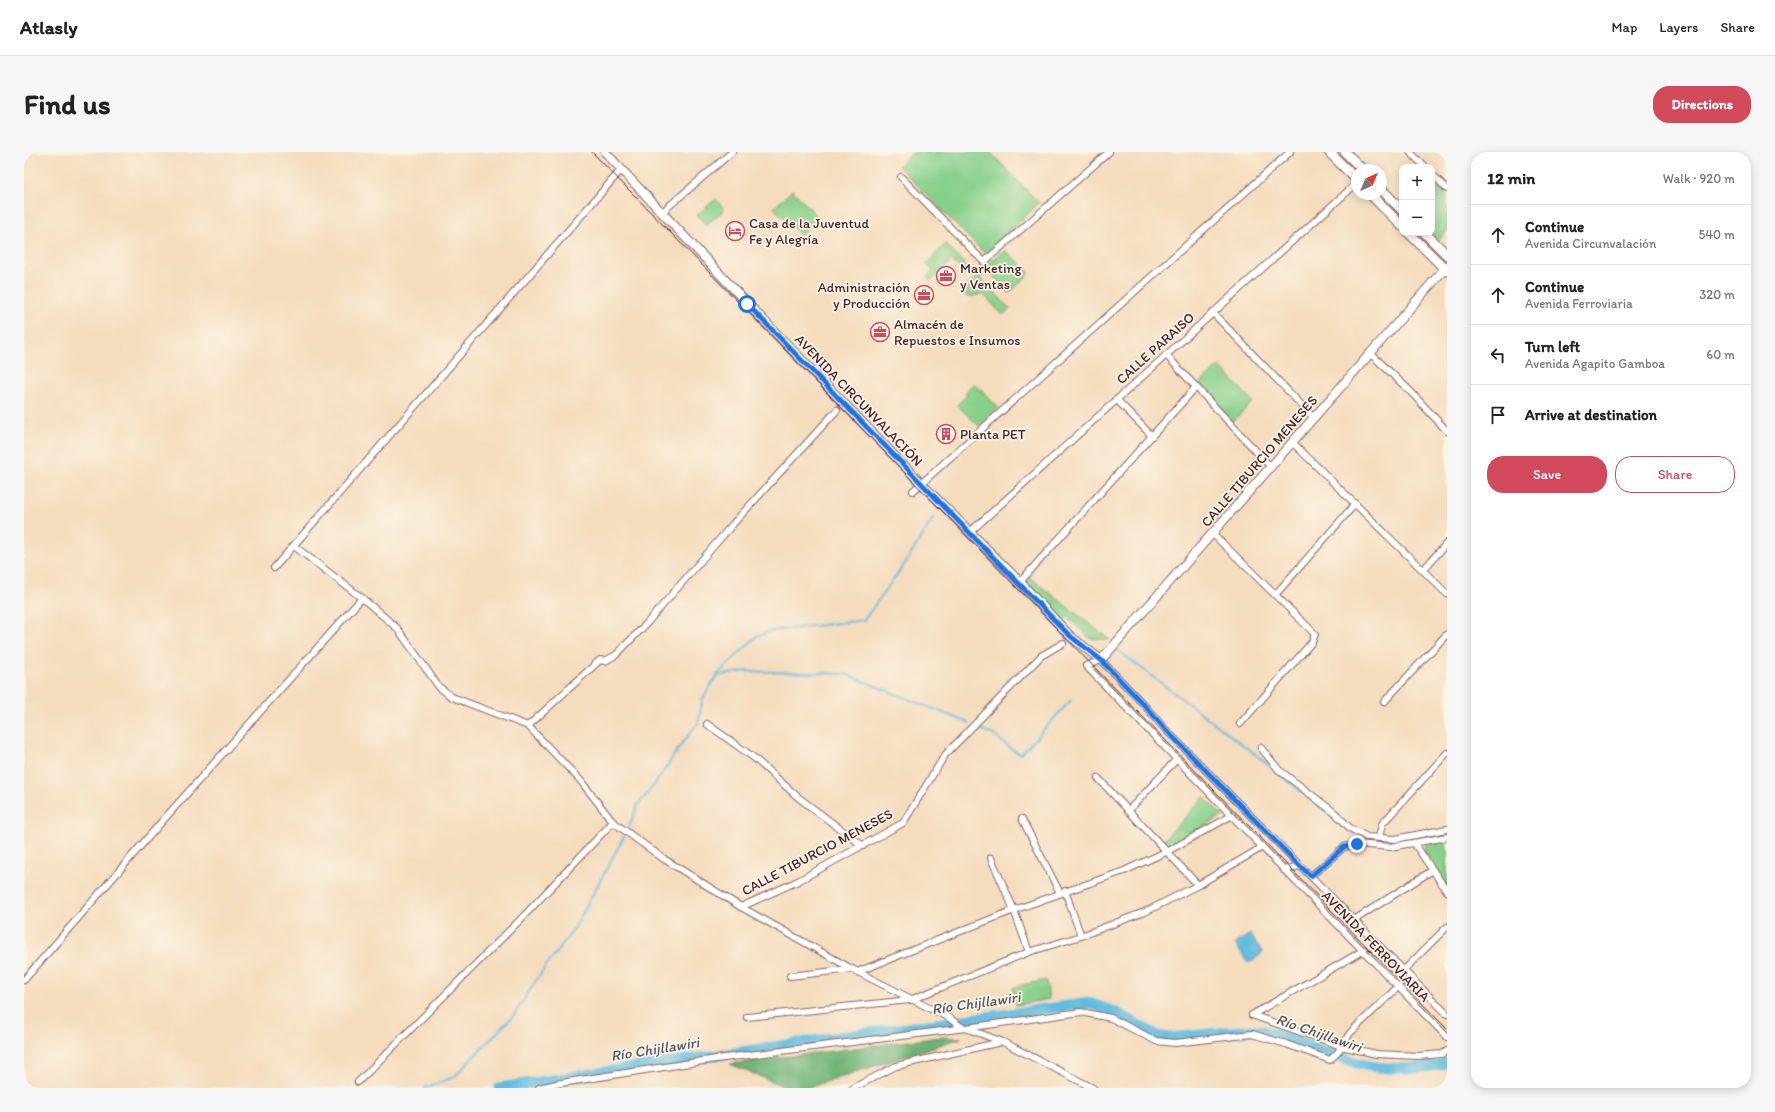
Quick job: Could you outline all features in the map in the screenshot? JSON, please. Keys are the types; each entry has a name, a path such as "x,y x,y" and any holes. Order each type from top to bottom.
{"main road":[{"path":"1329,152 1351,176"},
{"path":"1345,152 1357,164"},
{"path":"1387,194 1399,207"},
{"path":"1376,200 1399,223"},
{"path":"1412,236 1446,269"},
{"path":"1428,236 1447,255"}],"street":[{"name":"AVENIDA CIRCUNVALACIÓN","path":"605,152 661,213 921,483 1020,582 1069,635 1101,660"},
{"path":"661,213 732,152"},
{"path":"901,177 984,262 1109,152"},
{"path":"914,491 921,483 1290,152"},
{"path":"1410,152 1422,164"},
{"path":"274,568 621,170"},
{"path":"1435,177 1447,189"},
{"name":"CALLE PARAISO","path":"970,532 1351,187"},
{"name":"CALLE TIBURCIO MENESES","path":"1086,666 1101,660 1370,353 1446,269"},
{"path":"1213,313 1314,418"},
{"path":"1370,353 1410,391 1447,431"},
{"path":"1166,355 1271,467"},
{"path":"1020,582 1196,387"},
{"path":"1116,399 1152,436"},
{"path":"528,726 600,660 605,661 616,655 648,622 732,525 837,410"},
{"path":"1292,442 1447,594"},
{"path":"1275,595 1355,504"},
{"path":"1212,534 1315,634 1312,642 1240,724"},
{"path":"1423,570 1447,543"},
{"path":"294,546 362,598 397,628 439,687 452,697 492,710 528,726 580,780 613,822 664,859 741,907 855,971 963,1027 1003,1042 1093,1088"},
{"path":"24,980 165,818 362,598"},
{"path":"1384,702 1447,634"},
{"name":"CALLE TIBURCIO MENESES","path":"741,907 798,881 903,823 945,755 1041,656 1063,643"},
{"name":"AVENIDA FERROVIARIA","path":"1101,660 1164,728 1447,1014"},
{"name":"AVENIDA FERROVIARIA","path":"1086,666 1261,848 1364,950 1447,1037"},
{"path":"707,724 753,757 799,798 863,846"},
{"path":"1261,748 1279,770 1335,813 1350,828 1366,837 1395,839 1447,830"},
{"path":"1379,838 1382,824 1447,753"},
{"path":"1128,811 1176,760"},
{"path":"1098,778 1168,851 1198,885"},
{"path":"790,976 855,971 1062,892 1124,871 1168,851 1230,816"},
{"path":"1022,819 1062,892 1081,936"},
{"path":"358,1082 519,921 613,822"},
{"path":"1311,876 1344,847 1357,844 1390,847 1446,838"},
{"path":"1414,843 1447,891"},
{"path":"747,1017 910,1000 1029,952 1081,936 1147,911 1198,885 1261,848"},
{"path":"991,858 1014,910 1029,952"},
{"path":"1284,870 1300,866"},
{"path":"1354,920 1433,870"},
{"path":"1403,971 1447,927"},
{"path":"1364,950 1252,1015 1340,1049 1376,1054 1418,1056 1442,1054 1447,1051"},
{"path":"539,1088 561,1083 716,1059 1081,1012 1111,1018 1156,1041 1175,1044 1252,1034 1286,1044 1330,1060 1340,1049 1350,1033 1399,986"},
{"path":"853,1088 896,1066 1003,1042"},
{"path":"864,1082 868,1088"}],"green space":[{"path":"914,152 990,152 1039,203 986,253 983,252 898,166"},
{"path":"1435,182 1447,194 1447,232 1438,240 1434,236"},
{"path":"792,190 819,218 800,235 774,208"},
{"path":"716,199 724,210 706,225 697,215"},
{"path":"946,244 968,268 969,273 966,275 952,260 931,281 927,277 933,271 926,264"},
{"path":"1003,251 1009,253 1030,273 1009,293 985,267"},
{"path":"978,275 1010,309 1003,315 982,294 968,297 962,293 963,290"},
{"path":"1219,366 1253,402 1233,421 1199,384"},
{"path":"974,383 999,408 979,426 957,405 967,395 965,393"},
{"path":"1029,577 1110,640 1089,638 1068,617 1063,621 1025,583"},
{"path":"1204,797 1223,816 1167,846 1163,841"},
{"path":"1444,841 1447,846 1447,887 1424,853 1425,845"},
{"path":"1046,980 1049,999 1016,1005 1013,987"},
{"path":"941,1037 961,1038 806,1088 788,1088 730,1064"}],"water":[{"path":"1250,934 1263,953 1248,963 1235,944"}],"waterway":[{"path":"717,675 757,636 772,631 864,620 906,562 934,517"},
{"path":"1108,658 1116,649 1255,754 1350,832 1356,834"},
{"path":"425,1088 454,1077 514,1015 545,967 574,929 629,827 638,805 698,723 703,698 717,676 745,671 845,674 969,723"},
{"path":"976,727 994,735 1011,749 1021,754 1071,700"},
{"path":"1407,840 1447,832"},
{"path":"1377,841 1395,842"},
{"name":"Río Chijllawiri","path":"499,1088 840,1037 1089,1003 1117,1013 1158,1036 1169,1038 1252,1030 1281,1035 1327,1053 1374,1067 1417,1068 1447,1063"}],"tram line":[{"path":"592,152 1447,1029"}],"place":[{"name":"Casa de la Juventud Fe y Alegría","path":"735,231"},
{"name":"Marketing y Ventas","path":"946,276"},
{"name":"Administración y Producción","path":"924,295"},
{"name":"Almacén de Repuestos e Insumos","path":"880,332"},
{"name":"Planta PET","path":"946,434"}],"route":[{"path":"747,304 921,483 1020,582 1069,635 1101,660 1164,728 1311,876 1344,847 1357,844"}]}
